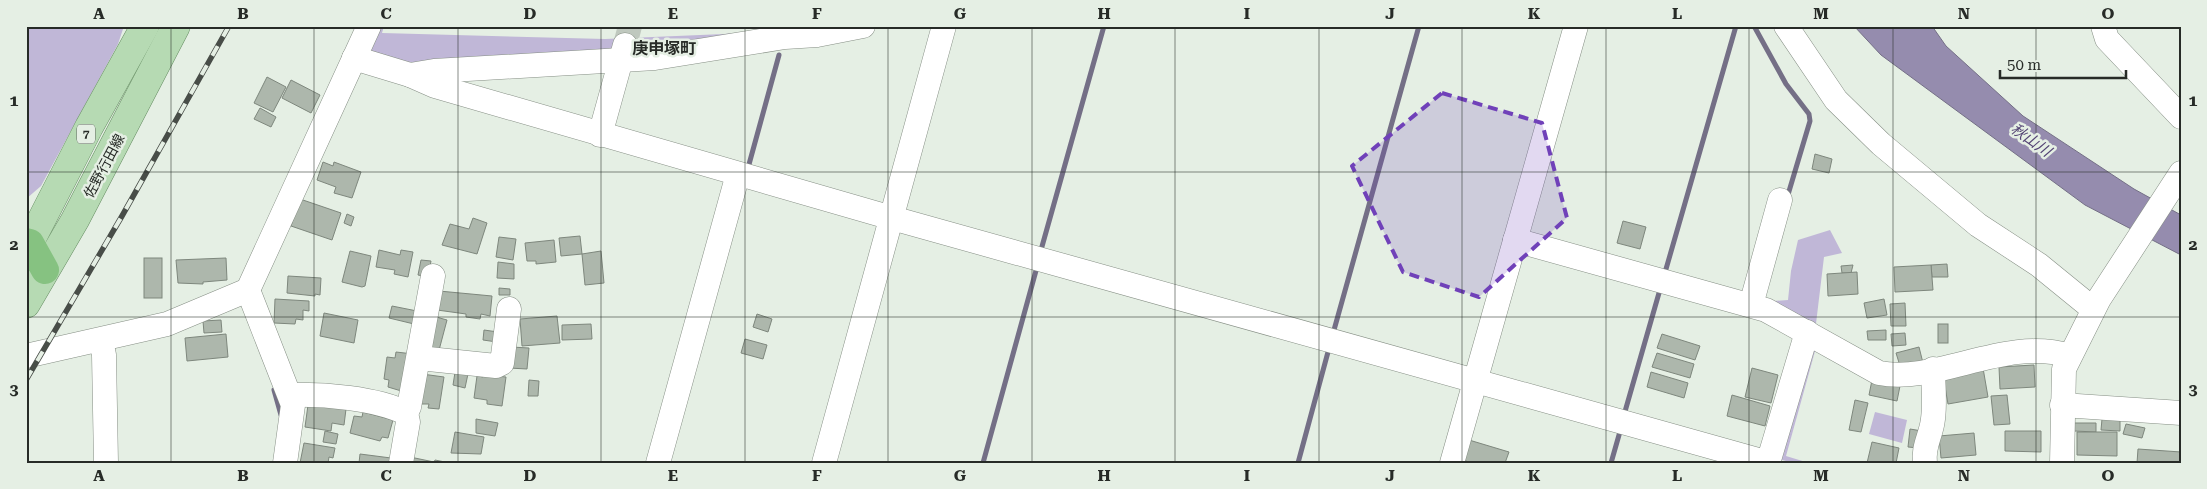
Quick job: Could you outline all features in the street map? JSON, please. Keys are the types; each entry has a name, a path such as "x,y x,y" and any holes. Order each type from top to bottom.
{"main road":[{"name":"佐野行田線","path":"26,304 31,254 89,127 145,26"},
{"name":"佐野行田線","path":"31,254 126,125 176,26"}],"street":[{"path":"26,356 167,324 248,290 368,26"},
{"path":"410,75 623,52 665,56 785,37 817,35 863,26"},
{"path":"824,463 944,26"},
{"path":"1452,463 1576,26"},
{"path":"1786,26 1836,100 1881,144 1978,225 2096,304"},
{"path":"2102,26 2107,39 2181,117"},
{"path":"600,135 623,52"},
{"path":"354,58 410,75 435,86 600,135 1769,463 1806,332"},
{"path":"2062,463 2064,369 2069,356 2096,304 2181,172"},
{"path":"658,463 738,174"},
{"path":"1751,305 1780,200"},
{"path":"1515,240 1766,310 1879,373 1900,375 2033,351 2069,356"},
{"path":"401,463 408,422 406,413 409,407 419,358 433,276"},
{"path":"248,290 290,395 294,414 285,463"},
{"path":"419,358 496,366 502,363 509,309"},
{"path":"101,340 104,355 106,463"},
{"path":"1925,463 1924,450 1932,426 1933,369"},
{"path":"290,395 311,395 357,400 397,409 406,413"},
{"path":"2062,405 2181,413"}],"highlighted area":[{"path":"1442,93 1542,123 1567,218 1479,297 1403,272 1352,166"}],"shaded area":[{"path":"26,26 124,26 118,44 41,186 26,199"},
{"path":"374,26 384,26 382,33 605,39 724,34 806,26 835,26 611,51 414,63 370,55"},
{"path":"1830,230 1842,253 1824,257 1815,332 1761,302 1788,300 1791,271 1798,240"},
{"path":"1812,342 1817,344 1786,456 1809,463 1793,463 1779,459"},
{"path":"1875,412 1907,420 1902,443 1869,434"}],"water":[{"name":"秋山川","path":"1854,26 1932,26 1946,46 2023,116 2134,189 2181,215 2181,255 2085,205 1881,55"}],"building":[{"path":"267,77 286,87 273,112 254,103"},
{"path":"291,80 320,95 311,113 282,98"},
{"path":"260,108 276,117 271,127 254,119"},
{"path":"1815,154 1832,159 1829,173 1812,169"},
{"path":"323,162 333,166 334,162 361,172 352,198 334,193 336,187 317,180"},
{"path":"300,199 341,213 332,240 291,226"},
{"path":"347,214 354,217 351,226 344,223"},
{"path":"473,218 487,223 477,254 442,245 450,224 469,229"},
{"path":"1623,221 1646,227 1640,249 1617,243"},
{"path":"580,236 582,254 561,256 559,238"},
{"path":"499,237 516,239 513,260 496,257"},
{"path":"554,240 556,262 536,264 536,261 527,261 525,243"},
{"path":"379,250 400,255 401,250 413,252 408,277 394,274 395,270 376,267"},
{"path":"350,251 371,256 365,286 342,282"},
{"path":"601,251 604,283 585,285 582,254"},
{"path":"144,258 162,258 162,298 144,298"},
{"path":"226,258 227,280 203,282 203,284 178,283 176,260"},
{"path":"421,260 431,261 428,277 418,275"},
{"path":"498,262 514,264 514,279 497,278"},
{"path":"1947,264 1948,277 1932,277 1931,265"},
{"path":"1853,265 1851,273 1842,273 1841,266"},
{"path":"1931,265 1933,290 1895,292 1894,267"},
{"path":"1857,272 1858,294 1828,296 1827,274"},
{"path":"288,276 321,278 320,295 287,293"},
{"path":"499,288 510,289 510,295 499,295"},
{"path":"439,291 492,296 490,316 481,314 480,319 466,317 466,314 437,310"},
{"path":"275,299 309,301 309,311 303,310 303,320 296,319 295,324 274,323"},
{"path":"1884,299 1887,315 1867,318 1864,303"},
{"path":"1905,303 1906,326 1891,326 1890,304"},
{"path":"392,306 417,311 414,324 389,318"},
{"path":"324,313 358,320 354,343 320,336"},
{"path":"757,314 772,319 768,332 753,327"},
{"path":"429,315 447,320 438,354 423,351"},
{"path":"557,316 560,343 522,346 520,319"},
{"path":"221,320 222,332 204,333 203,321"},
{"path":"591,324 592,339 562,340 562,325"},
{"path":"1938,324 1948,324 1948,343 1938,343"},
{"path":"484,330 498,332 497,342 483,340"},
{"path":"1886,330 1886,340 1868,340 1867,331"},
{"path":"1905,333 1906,345 1892,346 1891,334"},
{"path":"226,334 228,357 187,361 185,338"},
{"path":"1662,334 1700,346 1695,360 1657,348"},
{"path":"745,339 767,345 763,359 741,353"},
{"path":"511,347 529,348 527,369 509,368"},
{"path":"1919,347 1923,363 1901,369 1896,353"},
{"path":"396,352 413,354 408,393 388,387 389,380 384,379 387,357 395,358"},
{"path":"1657,353 1694,364 1690,378 1652,367"},
{"path":"2034,365 2035,387 2000,389 1999,367"},
{"path":"456,366 469,369 465,388 453,385"},
{"path":"1752,368 1778,375 1771,403 1745,397"},
{"path":"1983,368 1988,397 1948,404 1943,375"},
{"path":"1651,372 1688,383 1684,398 1647,387"},
{"path":"422,374 444,377 439,409 428,408 429,404 415,404"},
{"path":"484,375 506,377 502,406 487,404 487,400 474,398 477,376 483,377"},
{"path":"529,380 539,381 538,396 528,396"},
{"path":"1872,380 1900,386 1897,401 1869,395"},
{"path":"1732,395 1770,406 1765,426 1727,416"},
{"path":"2007,395 2010,424 1994,425 1991,396"},
{"path":"1855,400 1868,403 1861,432 1849,430"},
{"path":"308,405 346,409 344,425 332,423 331,431 305,427"},
{"path":"363,412 393,420 388,438 382,437 380,441 350,433 354,416 362,417"},
{"path":"476,419 498,423 495,436 476,433"},
{"path":"2102,419 2120,420 2120,431 2101,430"},
{"path":"2074,423 2096,423 2096,432 2074,431"},
{"path":"2126,424 2145,428 2142,438 2123,434"},
{"path":"1910,429 1922,431 1919,448 1908,447"},
{"path":"325,431 338,434 336,444 323,442"},
{"path":"2005,431 2041,431 2041,452 2005,451"},
{"path":"455,432 484,437 481,454 451,453"},
{"path":"2077,432 2117,432 2117,456 2077,455"},
{"path":"1974,433 1976,455 1941,458 1939,436"},
{"path":"1469,440 1509,452 1505,463 1472,463 1463,460"},
{"path":"1872,442 1899,448 1896,463 1867,463"},
{"path":"304,443 335,448 333,458 329,457 328,463 300,463"},
{"path":"2138,449 2181,452 2181,463 2137,463"},
{"path":"360,454 391,458 390,463 359,463"},
{"path":"410,457 434,462 435,460 445,462 409,463"}],"waterway":[{"path":"1041,250 1104,26"},
{"path":"1334,330 1419,26"},
{"path":"1664,276 1736,26"},
{"path":"1754,26 1786,84 1809,114 1810,121 1787,198"},
{"path":"749,168 779,55"},
{"path":"983,463 1037,267"},
{"path":"1624,415 1661,286"},
{"path":"1298,463 1328,352"},
{"path":"274,390 281,415"},
{"path":"1611,463 1621,428"}],"tunnel":[{"path":"625,45 630,26"}],"railway":[{"path":"26,380 122,216 229,26"}],"district":[{"name":"庚申塚町","path":"664,48"}]}
